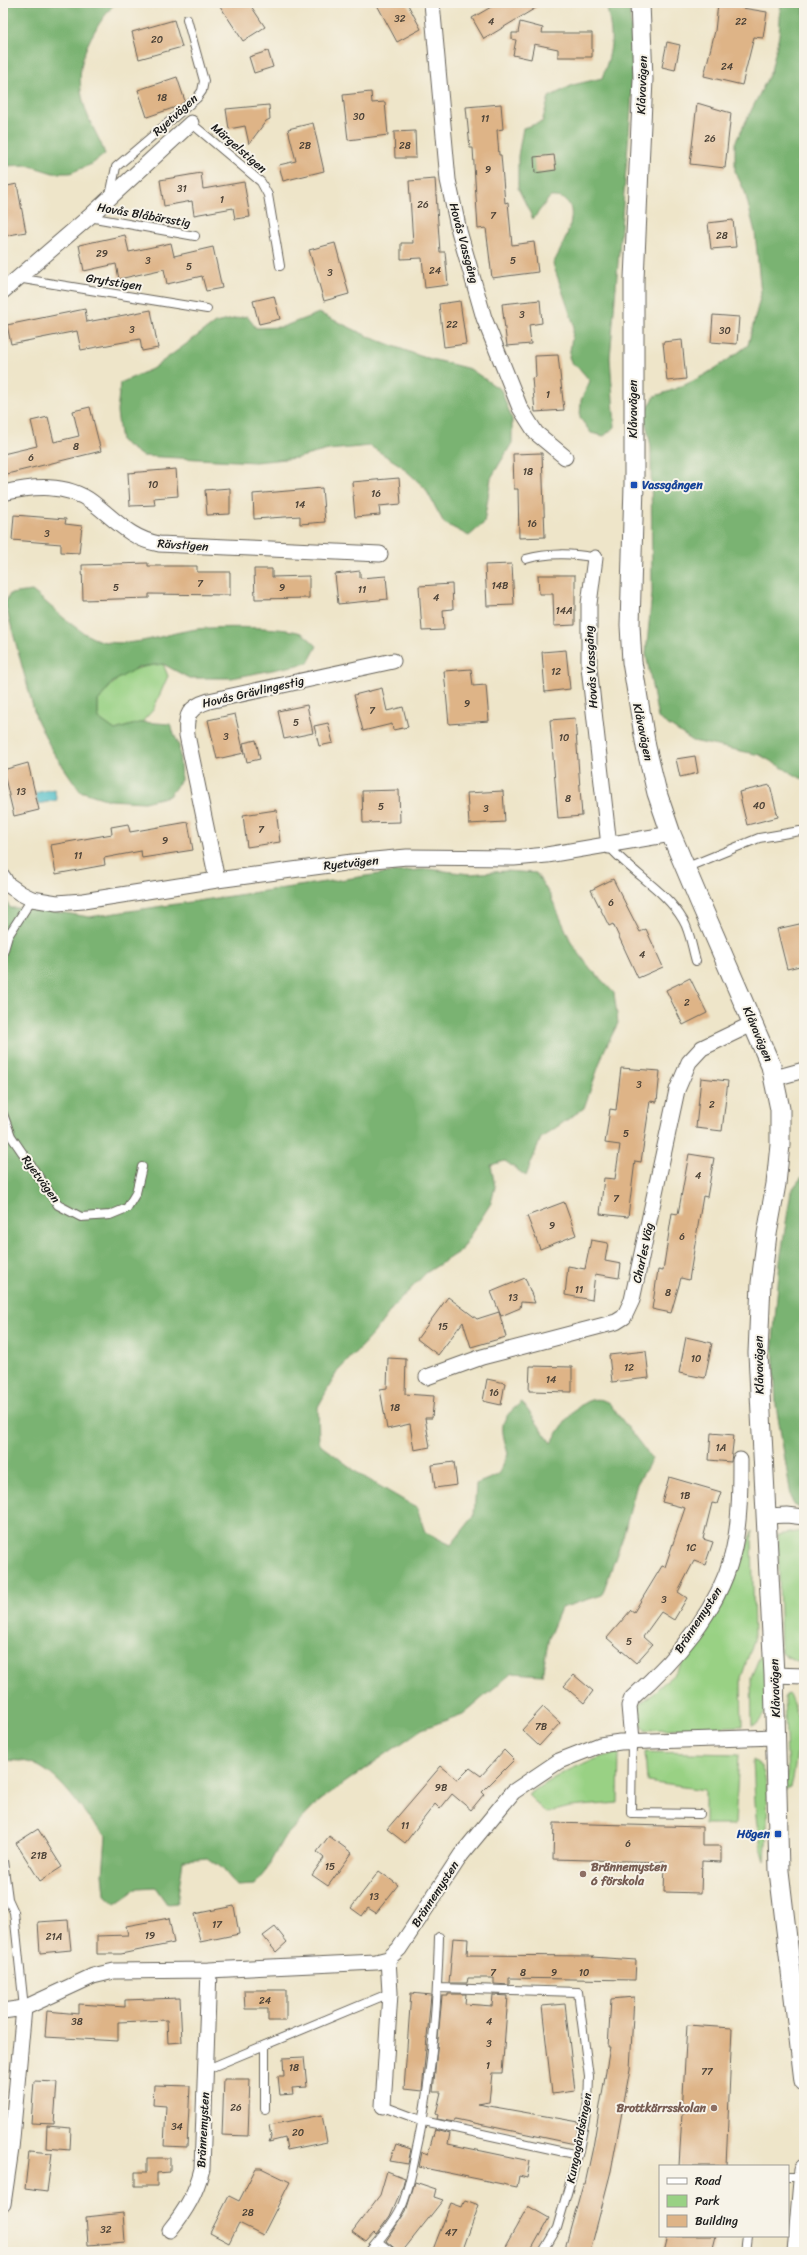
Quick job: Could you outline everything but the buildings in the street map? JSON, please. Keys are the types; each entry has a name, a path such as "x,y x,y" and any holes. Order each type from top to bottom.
{"street":[{"name":"Hovås Vassgång","path":"432,3 448,180 464,250 484,318 520,408 536,433 565,457"},
{"name":"Klåvavägen","path":"640,3 643,79 634,279 634,485 630,625 636,697 657,793 671,834 685,868 754,1023 775,1078 780,1109 780,1144 776,1184 767,1234 759,1318 761,1440 767,1516 774,1675 779,1871 804,2081"},
{"name":"Ryetvägen","path":"3,291 89,217 191,123"},
{"name":"Rävstigen","path":"3,493 41,487 67,490 92,502 128,533 144,541 159,544 380,554"},
{"name":"Hovås Vassgång","path":"595,558 589,604 589,667 609,846"},
{"name":"Hovås Grävlingestig","path":"217,880 187,735 186,723 190,712 197,704 393,661"},
{"name":"Ryetvägen","path":"3,878 7,884 32,899 57,903 83,901 217,880 407,857 514,858 569,853 671,834"},
{"name":"Charles Väg","path":"427,1377 459,1364 616,1322 624,1317 632,1300 677,1090 689,1062 702,1048 721,1037 754,1023"},
{"path":"775,1078 804,1070"},
{"name":"Brännemysten","path":"632,1740 629,1706 632,1698 670,1663 683,1647 717,1594 726,1573 735,1541 739,1500 740,1460"},
{"path":"767,1516 787,1515 804,1517"},
{"path":"774,1675 804,1676"},
{"name":"Brännemysten","path":"388,1959 407,1936 461,1855 513,1792 559,1761 600,1745 632,1740 776,1737"},
{"path":"3,2011 24,2008 102,1973 114,1971 208,1970 344,1965 388,1959 390,1993 383,2106"},
{"name":"Brännemysten","path":"170,2230 187,2209 197,2187 202,2169 208,1970"},
{"path":"3,2204 11,2149 24,2008"},
{"path":"797,2252 804,2169"}],"lane":[{"name":"Ryetvägen","path":"109,198 116,167 197,98 202,91 204,81 187,19"},
{"name":"Märgelstigen","path":"191,123 261,182 268,195 280,266"},
{"name":"Hovås Blåbärsstig","path":"89,217 196,236"},
{"name":"Grytstigen","path":"18,278 208,309"},
{"name":"Hovås Vassgång","path":"526,559 536,556 580,555 595,558"},
{"path":"685,868 759,838 800,831"},
{"path":"609,846 635,872 664,895 683,920 696,961"},
{"path":"3,953 8,936 32,899"},
{"name":"Ryetvägen","path":"3,1114 12,1136 58,1204 81,1216 110,1215 127,1208 136,1193 142,1167"},
{"path":"632,1740 631,1813 700,1814"},
{"path":"3,1861 8,1899 14,1912 24,2008"},
{"path":"369,2252 378,2242 401,2208 409,2185 423,2121 438,1988 439,1938"},
{"name":"Kungagårdsängen","path":"438,1988 578,1992 590,2077 588,2103 578,2155 557,2228 543,2252"},
{"path":"205,2070 390,1993"},
{"path":"265,2046 265,2109"},
{"path":"383,2106 423,2121 578,2155"},
{"path":"789,2176 804,2177"},
{"path":"745,2252 747,2237"},
{"path":"378,2242 391,2252"}],"green space":[{"path":"3,3 115,3 95,30 88,44 83,58 81,72 81,88 84,104 105,154 92,164 70,173 53,173 27,165 3,166"},
{"path":"606,3 629,3 633,50 631,109 610,358 615,427 604,436 591,433 580,418 581,400 590,381 579,368 572,364 569,357 574,325 553,264 567,235 571,213 569,204 562,199 550,197 533,219 518,188 518,156 523,128 542,122 549,97 573,85 602,78 609,57 611,41 610,24"},
{"path":"781,3 804,3 804,780 760,755 693,741 658,718 646,654 652,593 651,446 644,415 655,396 680,387 704,375 727,361 748,345 761,294 755,232 745,192 735,171 735,143 771,71 779,35"},
{"path":"319,313 372,338 420,356 470,369 501,390 512,419 512,443 491,478 484,523 469,536 444,523 425,488 400,465 370,446 328,450 297,458 255,462 142,456 121,441 117,412 120,383 152,369 215,323 247,316 256,328 282,327"},
{"path":"32,591 78,629 97,640 107,642 130,643 180,632 230,627 266,628 295,631 303,634 317,646 308,663 232,678 189,678 163,664 138,667 113,682 98,701 98,718 115,730 142,722 170,724 179,746 181,780 169,796 144,802 109,800 80,791 53,752 36,718 5,603 10,594"},
{"path":"163,664 168,676 153,710 142,722 115,730 98,718 98,701 119,678 133,670"},
{"path":"428,869 470,874 505,871 536,873 550,895 572,944 590,968 614,993 618,1023 604,1051 584,1108 541,1138 526,1176 505,1161 491,1165 495,1187 491,1203 460,1251 426,1273 394,1306 373,1334 337,1372 318,1407 319,1443 359,1474 417,1508 425,1532 451,1545 474,1516 476,1484 498,1475 508,1454 503,1425 508,1414 522,1402 551,1443 568,1419 582,1404 591,1400 600,1399 609,1403 652,1459 637,1484 623,1537 602,1595 561,1608 549,1637 542,1675 512,1673 463,1714 422,1729 320,1800 283,1839 265,1872 254,1885 237,1886 222,1868 208,1858 183,1860 177,1903 167,1904 155,1887 138,1888 115,1904 105,1895 103,1874 106,1836 88,1817 64,1787 45,1770 34,1764 23,1761 3,1760 3,893 10,908 35,908 89,917 386,873"},
{"path":"804,1174 804,1510 793,1505 791,1496 776,1405 773,1342 780,1261 791,1191"},
{"path":"752,1531 754,1640 741,1678 742,1726 646,1730 638,1719 637,1712 639,1705 673,1675 688,1657 721,1607 738,1571"},
{"path":"801,1531 804,1541 803,1664 781,1653 778,1535"},
{"path":"765,1644 766,1711 758,1723 752,1726 751,1677"},
{"path":"789,1694 801,1723 791,1787 783,1790 788,1776 784,1698"},
{"path":"619,1752 618,1803 570,1807 546,1813 528,1795 571,1769"},
{"path":"645,1752 739,1754 735,1825 705,1825 705,1790 647,1782"},
{"path":"753,1760 759,1764 762,1769 767,1790 765,1861 761,1849 757,1824"}],"water":[{"path":"54,789 57,800 38,804 35,793"}],"place":[{"name":"Vassgången","path":"634,485"},
{"name":"Högen","path":"778,1834"},
{"name":"Brännemysten 6 förskola","path":"583,1874"},
{"name":"Brottkärrsskolan","path":"714,2108"}]}
